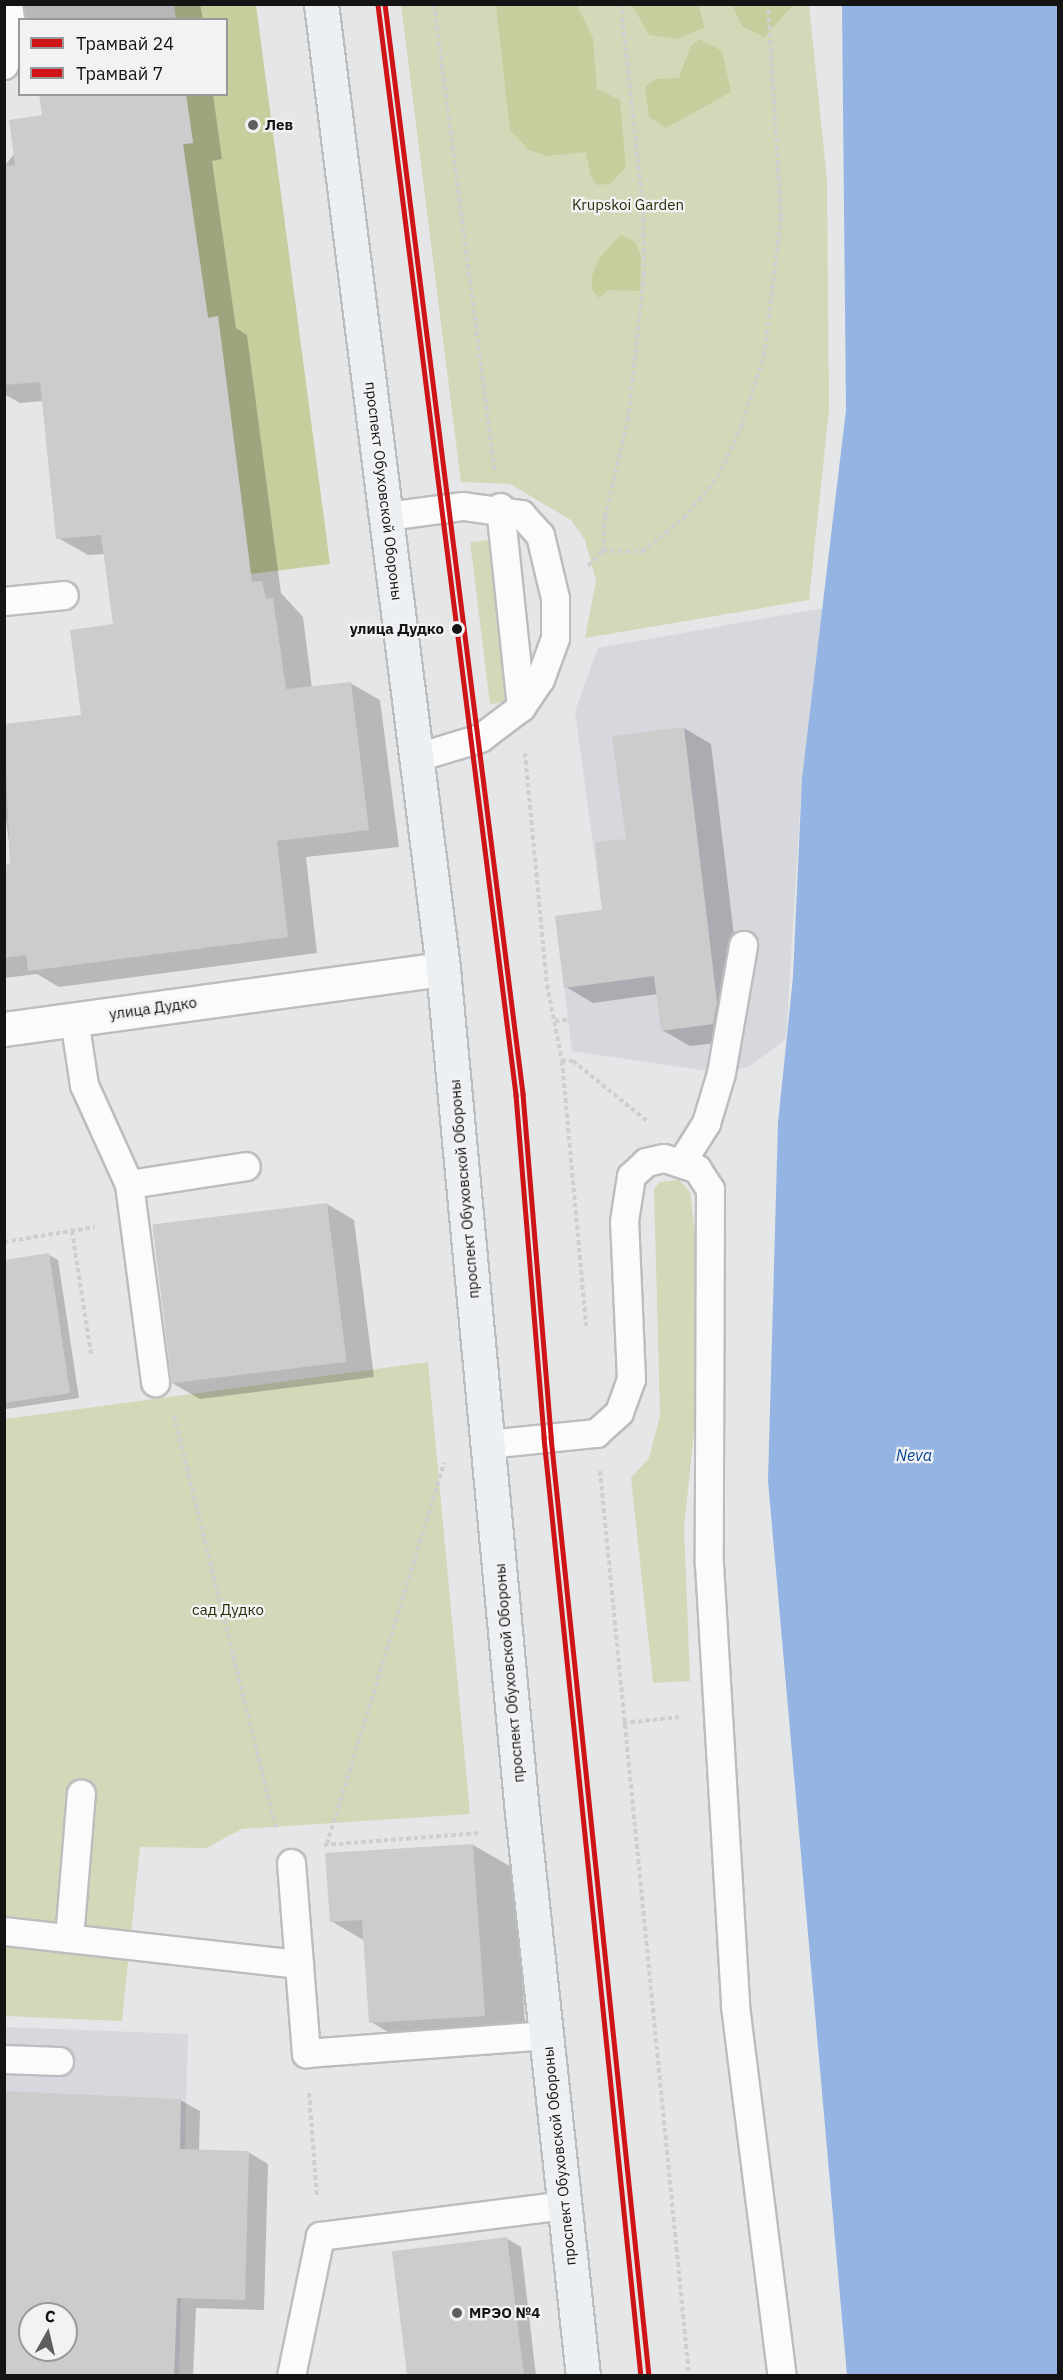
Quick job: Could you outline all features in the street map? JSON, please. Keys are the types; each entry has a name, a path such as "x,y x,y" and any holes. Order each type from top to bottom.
{"main road":[{"name":"проспект Обуховской Обороны","path":"321,4 443,969 487,1444 546,2035 583,2376"}],"street":[{"name":"улица Дудко","path":"4,1029 443,969"}],"lane":[{"path":"4,65 12,43 8,4"},
{"path":"387,516 463,506 500,507 521,514 540,535 555,598 555,638 540,679 521,707 480,738 417,757"},
{"path":"500,507 521,707"},
{"path":"4,601 64,595"},
{"path":"673,1160 706,1123 721,1073 742,945"},
{"path":"74,1019 84,1085 129,1184 155,1382"},
{"path":"487,1444 596,1433 620,1412 631,1379 625,1197 631,1176 646,1162 673,1160 697,1169 710,1189 709,1564 735,2007 782,2376"},
{"path":"129,1184 246,1166"},
{"path":"69,1938 81,1793"},
{"path":"291,1863 306,2053 546,2035"},
{"path":"4,1931 299,1964"},
{"path":"4,2059 59,2061"},
{"path":"291,2376 320,2236 564,2205"}],"path":[{"path":"434,4 496,473"},
{"path":"621,4 643,208 644,276 628,420 605,518 603,551 642,552 684,518 718,477 741,428 764,356 781,218 768,4"},
{"path":"521,707 555,1021 562,1061 587,1339"},
{"path":"555,1021 568,1020"},
{"path":"562,1061 573,1061 628,1102 652,1126 673,1160"},
{"path":"4,1242 134,1222"},
{"path":"72,1231 91,1354"},
{"path":"155,1382 170,1401 281,1851 291,1863 327,1844 483,1833"},
{"path":"596,1433 689,2376"},
{"path":"327,1844 446,1457"},
{"path":"623,1724 679,1717"},
{"path":"306,2053 320,2236"}],"shaded area":[{"path":"823,608 802,778 786,1039 748,1067 721,1073 572,1051 555,916 602,910 575,711 598,648"},
{"path":"5,2027 188,2034 179,2375 5,2376"}],"green space":[{"path":"174,5 256,5 330,564 243,575 243,513 218,316 208,318 183,144 193,143 186,96 228,96 228,18 176,18"},
{"name":"Krupskoi Garden","path":"401,5 809,5 827,180 829,409 809,600 585,638 596,581 585,540 571,520 510,484 461,482"},
{"path":"496,5 577,5 593,38 597,89 620,100 626,167 610,184 597,185 591,177 586,152 547,156 529,150 510,130"},
{"path":"632,5 699,5 704,28 676,39 649,35"},
{"path":"732,5 793,5 764,37 742,26"},
{"path":"700,39 722,51 731,92 666,128 649,117 645,87 655,79 679,78 690,47"},
{"path":"621,235 635,242 641,256 640,291 609,290 599,298 592,289 592,276 599,258"},
{"path":"488,540 508,702 490,704 470,542"},
{"path":"679,1180 690,1192 700,1274 697,1405 684,1526 690,1681 653,1683 631,1478 649,1458 660,1416 654,1189 660,1182"},
{"name":"сад Дудко","path":"428,1362 470,1814 242,1829 206,1848 140,1847 122,2021 5,2016 5,1419"}],"water":[{"name":"Neva","path":"842,5 1058,5 1058,2375 847,2375 768,1481 778,1123 793,977 802,778 846,410"}],"building":[{"path":"39,96 186,96 193,143 183,144 208,318 218,316 252,582 262,581 266,599 273,598 286,689 351,682 369,830 277,841 288,937 28,971 26,955 4,958 4,865 10,864 4,724 81,715 70,630 113,624 101,535 56,539 40,382 4,385 4,166 15,165 9,120 42,115"},
{"path":"684,727 717,1002 713,1024 661,1031 654,976 564,988 555,916 602,910 595,842 626,839 612,736"},
{"path":"327,1203 346,1362 172,1383 152,1224"},
{"path":"49,1253 70,1393 4,1403 4,1260"},
{"path":"473,1844 485,2016 369,2023 362,1920 330,1922 325,1853"},
{"path":"4,2091 181,2099 180,2149 249,2151 245,2300 177,2298 174,2376 4,2376"},
{"name":"МРЭО №4","path":"507,2237 524,2376 407,2376 392,2251"}],"tram line":[{"name":"24","path":"385,4 523,1094 551,1437 649,2376"},
{"name":"7","path":"378,5 516,1095 544,1438 641,2376"}],"place":[{"name":"Лев","path":"253,125"},
{"name":"улица Дудко","path":"457,629"},
{"name":"МРЭО №4","path":"457,2313"}]}
